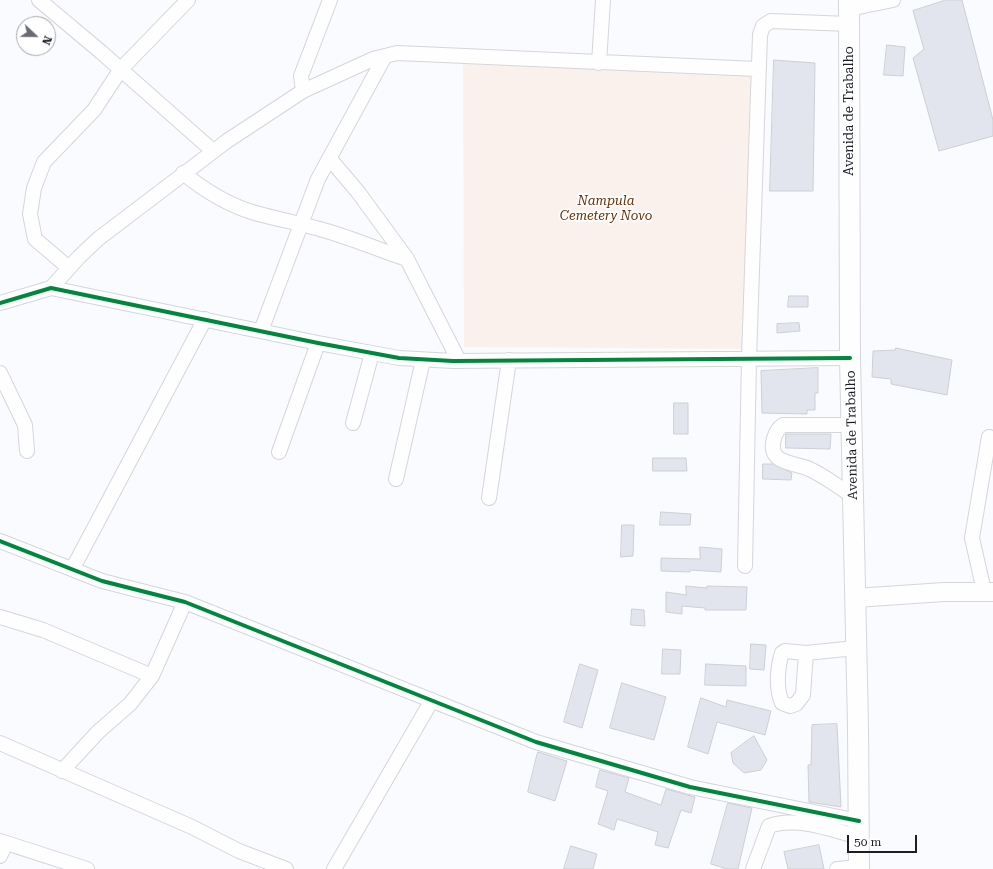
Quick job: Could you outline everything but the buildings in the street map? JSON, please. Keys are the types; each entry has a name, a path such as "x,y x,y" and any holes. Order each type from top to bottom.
{"highway":[{"name":"Avenida de Trabalho","path":"849,11 850,358 859,868"}],"main road":[{"path":"855,598 944,592 988,592"}],"street":[{"path":"39,0 121,69 213,151"},
{"path":"68,268 35,239 30,214 34,188 44,162 94,110 121,69 188,0"},
{"path":"303,91 301,76 330,0"},
{"path":"599,63 603,0"},
{"path":"745,566 757,69 760,35 763,26 771,21 849,11 893,0"},
{"path":"51,288 68,268 98,239 213,151 303,91 340,72 373,59 397,53 757,69"},
{"path":"261,332 318,179 386,56"},
{"path":"330,159 358,192 407,259 459,361"},
{"path":"183,173 203,189 224,201 252,212 355,239 407,259"},
{"path":"0,303 51,288 261,332 372,353 423,360 850,358"},
{"path":"73,568 205,320"},
{"path":"279,452 318,343"},
{"path":"353,422 372,353"},
{"path":"396,479 423,360"},
{"path":"490,498 509,360"},
{"path":"0,373 25,425 27,451"},
{"path":"851,425 783,425 775,435 773,448 774,453 779,458 808,469 853,496"},
{"path":"988,436 972,538 988,592"},
{"path":"0,541 73,568 102,581 185,602 536,742 690,787 859,829"},
{"path":"62,771 98,732 130,704 152,676 185,602"},
{"path":"0,617 43,630 152,676"},
{"path":"806,653 856,648"},
{"path":"334,869 432,700"},
{"path":"0,743 192,827 277,868"},
{"path":"753,869 769,826 786,822 813,826 859,829"},
{"path":"0,856 3,842 87,869"},
{"path":"837,869 859,868"}],"green space":[{"name":"Nampula Cemetery Novo","path":"463,64 751,75 753,349 464,347"}],"cycle path":[{"path":"0,303 51,288 318,343 399,358 453,361 850,358"},
{"path":"0,541 102,581 185,602 536,742 690,787 859,821"}]}
